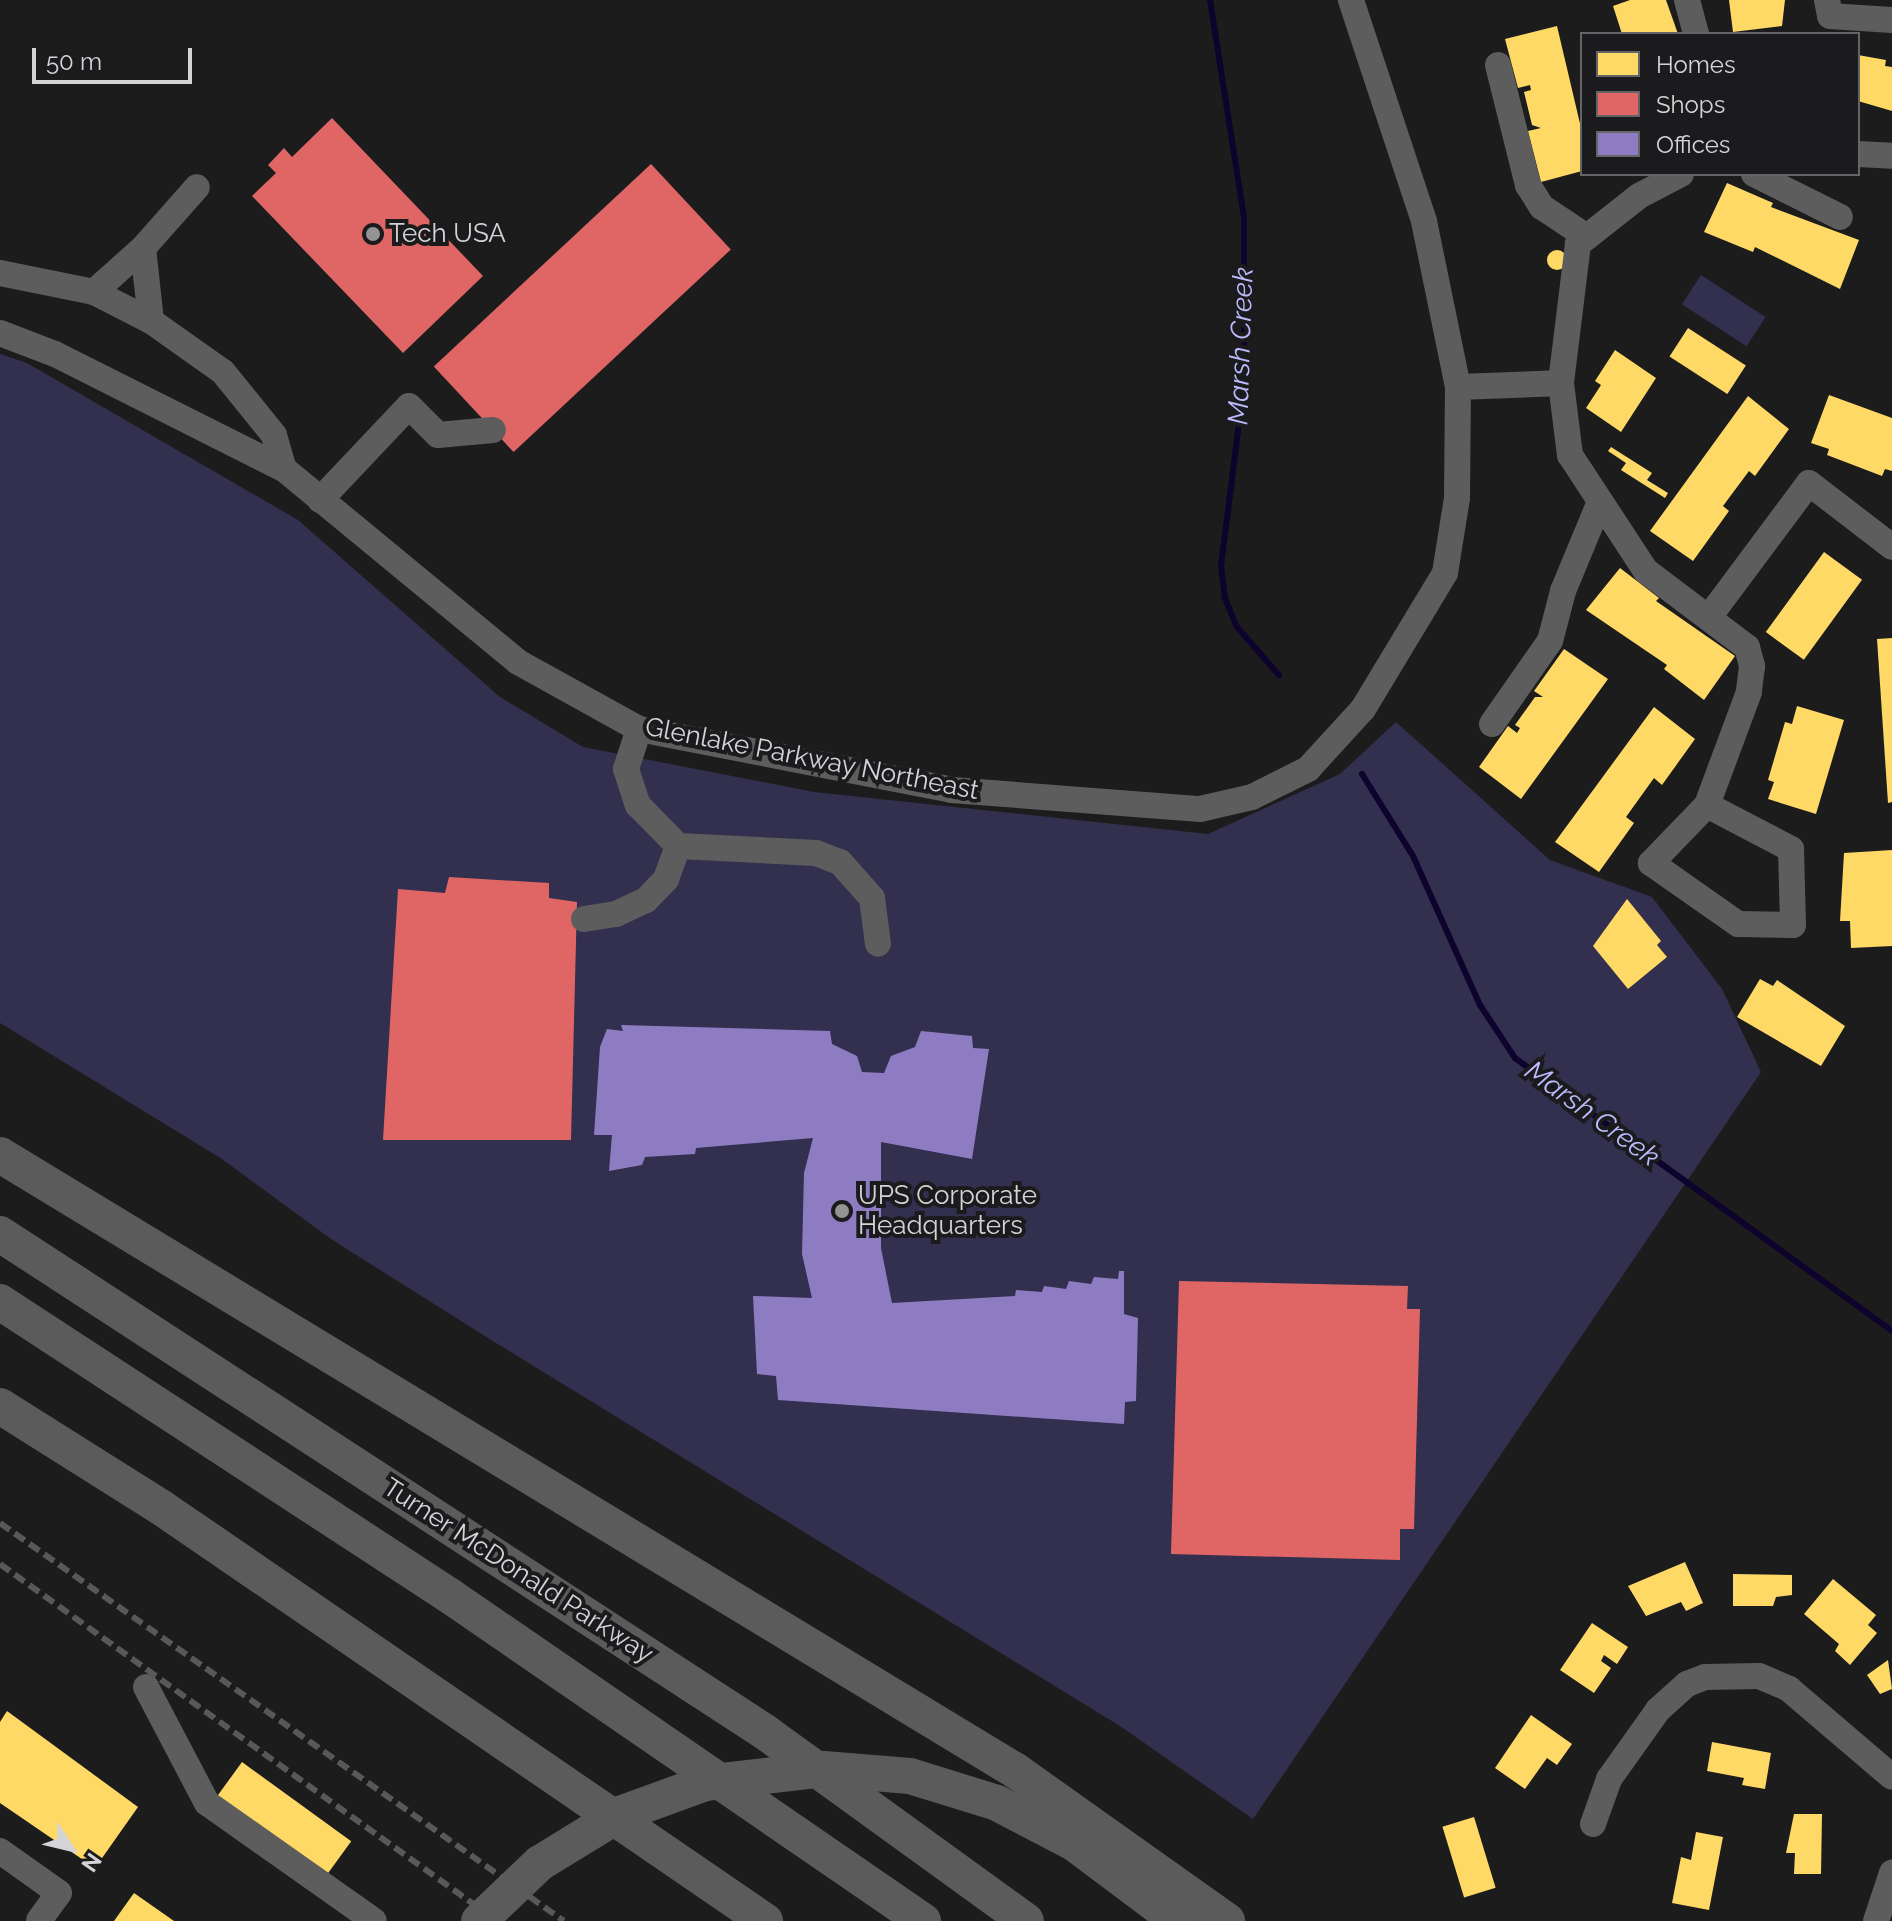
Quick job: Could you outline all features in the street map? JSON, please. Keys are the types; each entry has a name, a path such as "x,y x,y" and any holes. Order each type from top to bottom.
{"highway":[{"path":"0,1155 1016,1771 1227,1921"},
{"name":"Turner McDonald Parkway","path":"0,1234 765,1732 1026,1921"},
{"path":"0,1302 438,1587 923,1921"},
{"path":"0,1406 162,1508 765,1921"},
{"path":"479,1921 540,1863 620,1814 705,1783 824,1769 910,1776 997,1803 1074,1843 1178,1921"}],"street":[{"name":"Glenlake Parkway Northeast","path":"0,333 55,354 284,469 518,662 639,729 952,790 1200,809 1252,797 1308,769 1363,709 1445,573 1457,498 1458,387 1424,221 1351,0"},
{"path":"1687,0 1695,32"},
{"path":"1827,0 1830,16 1892,20"},
{"path":"1498,65 1528,185 1542,207 1587,237"},
{"path":"1860,154 1892,156"},
{"path":"1677,176 1639,196 1578,244 1561,383 1570,455 1599,504 1646,571 1747,647 1752,666 1749,692 1707,805 1651,863 1738,924 1793,925 1791,849 1707,805"},
{"path":"1758,176 1840,217"},
{"path":"94,292 143,248 197,187"},
{"path":"143,248 151,321"},
{"path":"0,273 94,292 151,321 223,372 274,435 284,469"},
{"path":"1458,387 1561,383"},
{"path":"320,500 409,406 438,435 493,430"},
{"path":"1709,617 1809,483 1892,547"},
{"path":"1492,724 1550,641 1563,591 1599,504"},
{"path":"639,729 626,769 638,805 678,846 816,853 840,862 872,898 878,944"},
{"path":"584,919 616,914 646,900 666,879 678,846"},
{"path":"1593,1824 1609,1779 1658,1710 1679,1690 1705,1677 1759,1676 1789,1689 1892,1777"},
{"path":"146,1687 207,1803 374,1921"},
{"path":"0,1851 59,1893 39,1921"},
{"path":"1876,1921 1892,1873"}],"shaded area":[{"path":"1701,275 1766,317 1747,346 1682,304"},
{"path":"0,354 27,363 298,520 500,697 583,747 814,792 1208,834 1340,774 1396,722 1550,860 1652,897 1722,989 1761,1072 1253,1819 1120,1726 488,1338 331,1239 222,1159 0,1023"}],"building: Homes":[{"path":"1630,0 1666,0 1677,32 1621,32 1613,6"},
{"path":"1729,0 1785,0 1782,26 1733,32"},
{"path":"1557,26 1580,124 1580,172 1541,182 1528,131 1541,128 1532,125 1524,92 1531,90 1530,85 1518,88 1505,39"},
{"path":"1860,55 1886,60 1885,66 1892,67 1892,111 1860,102"},
{"path":"1727,183 1773,203 1771,207 1859,240 1840,289 1755,247 1753,252 1704,232"},
{"path":"1553,250 1561,250 1567,260 1561,270 1553,270 1547,264 1547,256"},
{"path":"1688,328 1746,366 1727,394 1669,357"},
{"path":"1615,350 1656,378 1621,432 1586,408 1601,385 1595,381"},
{"path":"1829,395 1892,418 1892,471 1885,469 1882,476 1827,455 1829,449 1811,443"},
{"path":"1748,396 1789,429 1755,476 1749,471 1723,506 1729,511 1693,561 1650,531"},
{"path":"1611,447 1652,473 1647,480 1668,493 1665,498 1621,470 1626,463 1608,451"},
{"path":"1824,552 1862,580 1804,660 1766,632"},
{"path":"1620,568 1659,598 1656,601 1735,656 1704,700 1664,669 1667,665 1586,610"},
{"path":"1892,638 1892,802 1888,803 1877,639"},
{"path":"1564,649 1608,679 1521,799 1479,767 1508,726 1517,733 1520,728 1515,725 1535,697 1543,697 1534,691"},
{"path":"1797,706 1844,720 1816,814 1768,799 1774,782 1768,780 1785,722 1792,724"},
{"path":"1654,707 1695,739 1662,785 1654,778 1626,817 1634,823 1599,872 1555,842"},
{"path":"1892,850 1892,946 1851,948 1850,921 1840,921 1844,853"},
{"path":"1627,899 1661,941 1657,945 1667,957 1628,989 1593,946"},
{"path":"1760,979 1773,986 1777,980 1845,1026 1821,1066 1737,1017"},
{"path":"1685,1562 1703,1603 1686,1611 1681,1602 1646,1616 1628,1586"},
{"path":"1733,1574 1792,1575 1792,1595 1776,1597 1773,1606 1733,1606"},
{"path":"1833,1579 1876,1615 1868,1625 1877,1633 1850,1665 1835,1651 1839,1644 1804,1614"},
{"path":"1592,1623 1628,1647 1617,1664 1604,1655 1601,1661 1611,1668 1594,1693 1560,1670"},
{"path":"1888,1660 1892,1689 1880,1694 1867,1675"},
{"path":"7,1711 138,1807 95,1868 0,1803 0,1722"},
{"path":"1531,1715 1572,1744 1557,1765 1547,1758 1525,1789 1495,1768"},
{"path":"1712,1742 1771,1753 1765,1789 1742,1785 1744,1778 1707,1771"},
{"path":"242,1762 351,1841 322,1882 213,1802"},
{"path":"1794,1814 1822,1814 1821,1874 1794,1874 1795,1853 1786,1853"},
{"path":"1474,1817 1496,1888 1464,1897 1442,1827"},
{"path":"1696,1832 1723,1837 1709,1910 1672,1903 1681,1857 1691,1860"},
{"path":"134,1893 174,1921 114,1921"}],"building: Shops":[{"path":"332,118 483,276 403,353 252,196 276,173 268,165 284,148 292,157"},
{"path":"651,164 731,250 514,452 434,367"},
{"path":"449,877 549,883 549,898 577,902 571,1140 383,1140 398,889 445,893"},
{"path":"1179,1281 1408,1286 1407,1309 1420,1309 1414,1529 1400,1529 1400,1560 1171,1554"}],"building: Offices":[{"name":"UPS Corporate Headquarters","path":"621,1025 830,1031 832,1044 857,1056 862,1072 884,1073 891,1056 915,1047 921,1031 972,1036 973,1048 989,1049 972,1159 881,1142 881,1248 892,1303 1015,1296 1016,1290 1042,1292 1044,1286 1066,1289 1069,1281 1091,1284 1094,1277 1118,1279 1119,1271 1124,1271 1124,1314 1138,1318 1136,1401 1125,1402 1124,1424 778,1400 776,1376 757,1374 753,1296 812,1298 802,1254 804,1173 813,1138 696,1148 695,1154 645,1157 642,1165 609,1171 612,1135 594,1135 600,1047 607,1029 623,1031"}],"waterway":[{"name":"Marsh Creek","path":"1210,0 1244,216 1244,384 1221,566 1225,598 1237,627 1279,675"},
{"name":"Marsh Creek","path":"1362,774 1413,856 1480,1005 1515,1058 1892,1331"}],"railway":[{"path":"0,1523 564,1921"},
{"path":"0,1564 497,1921"}],"place":[{"name":"Tech USA","path":"373,234"},
{"name":"UPS Corporate Headquarters","path":"842,1211"}]}
